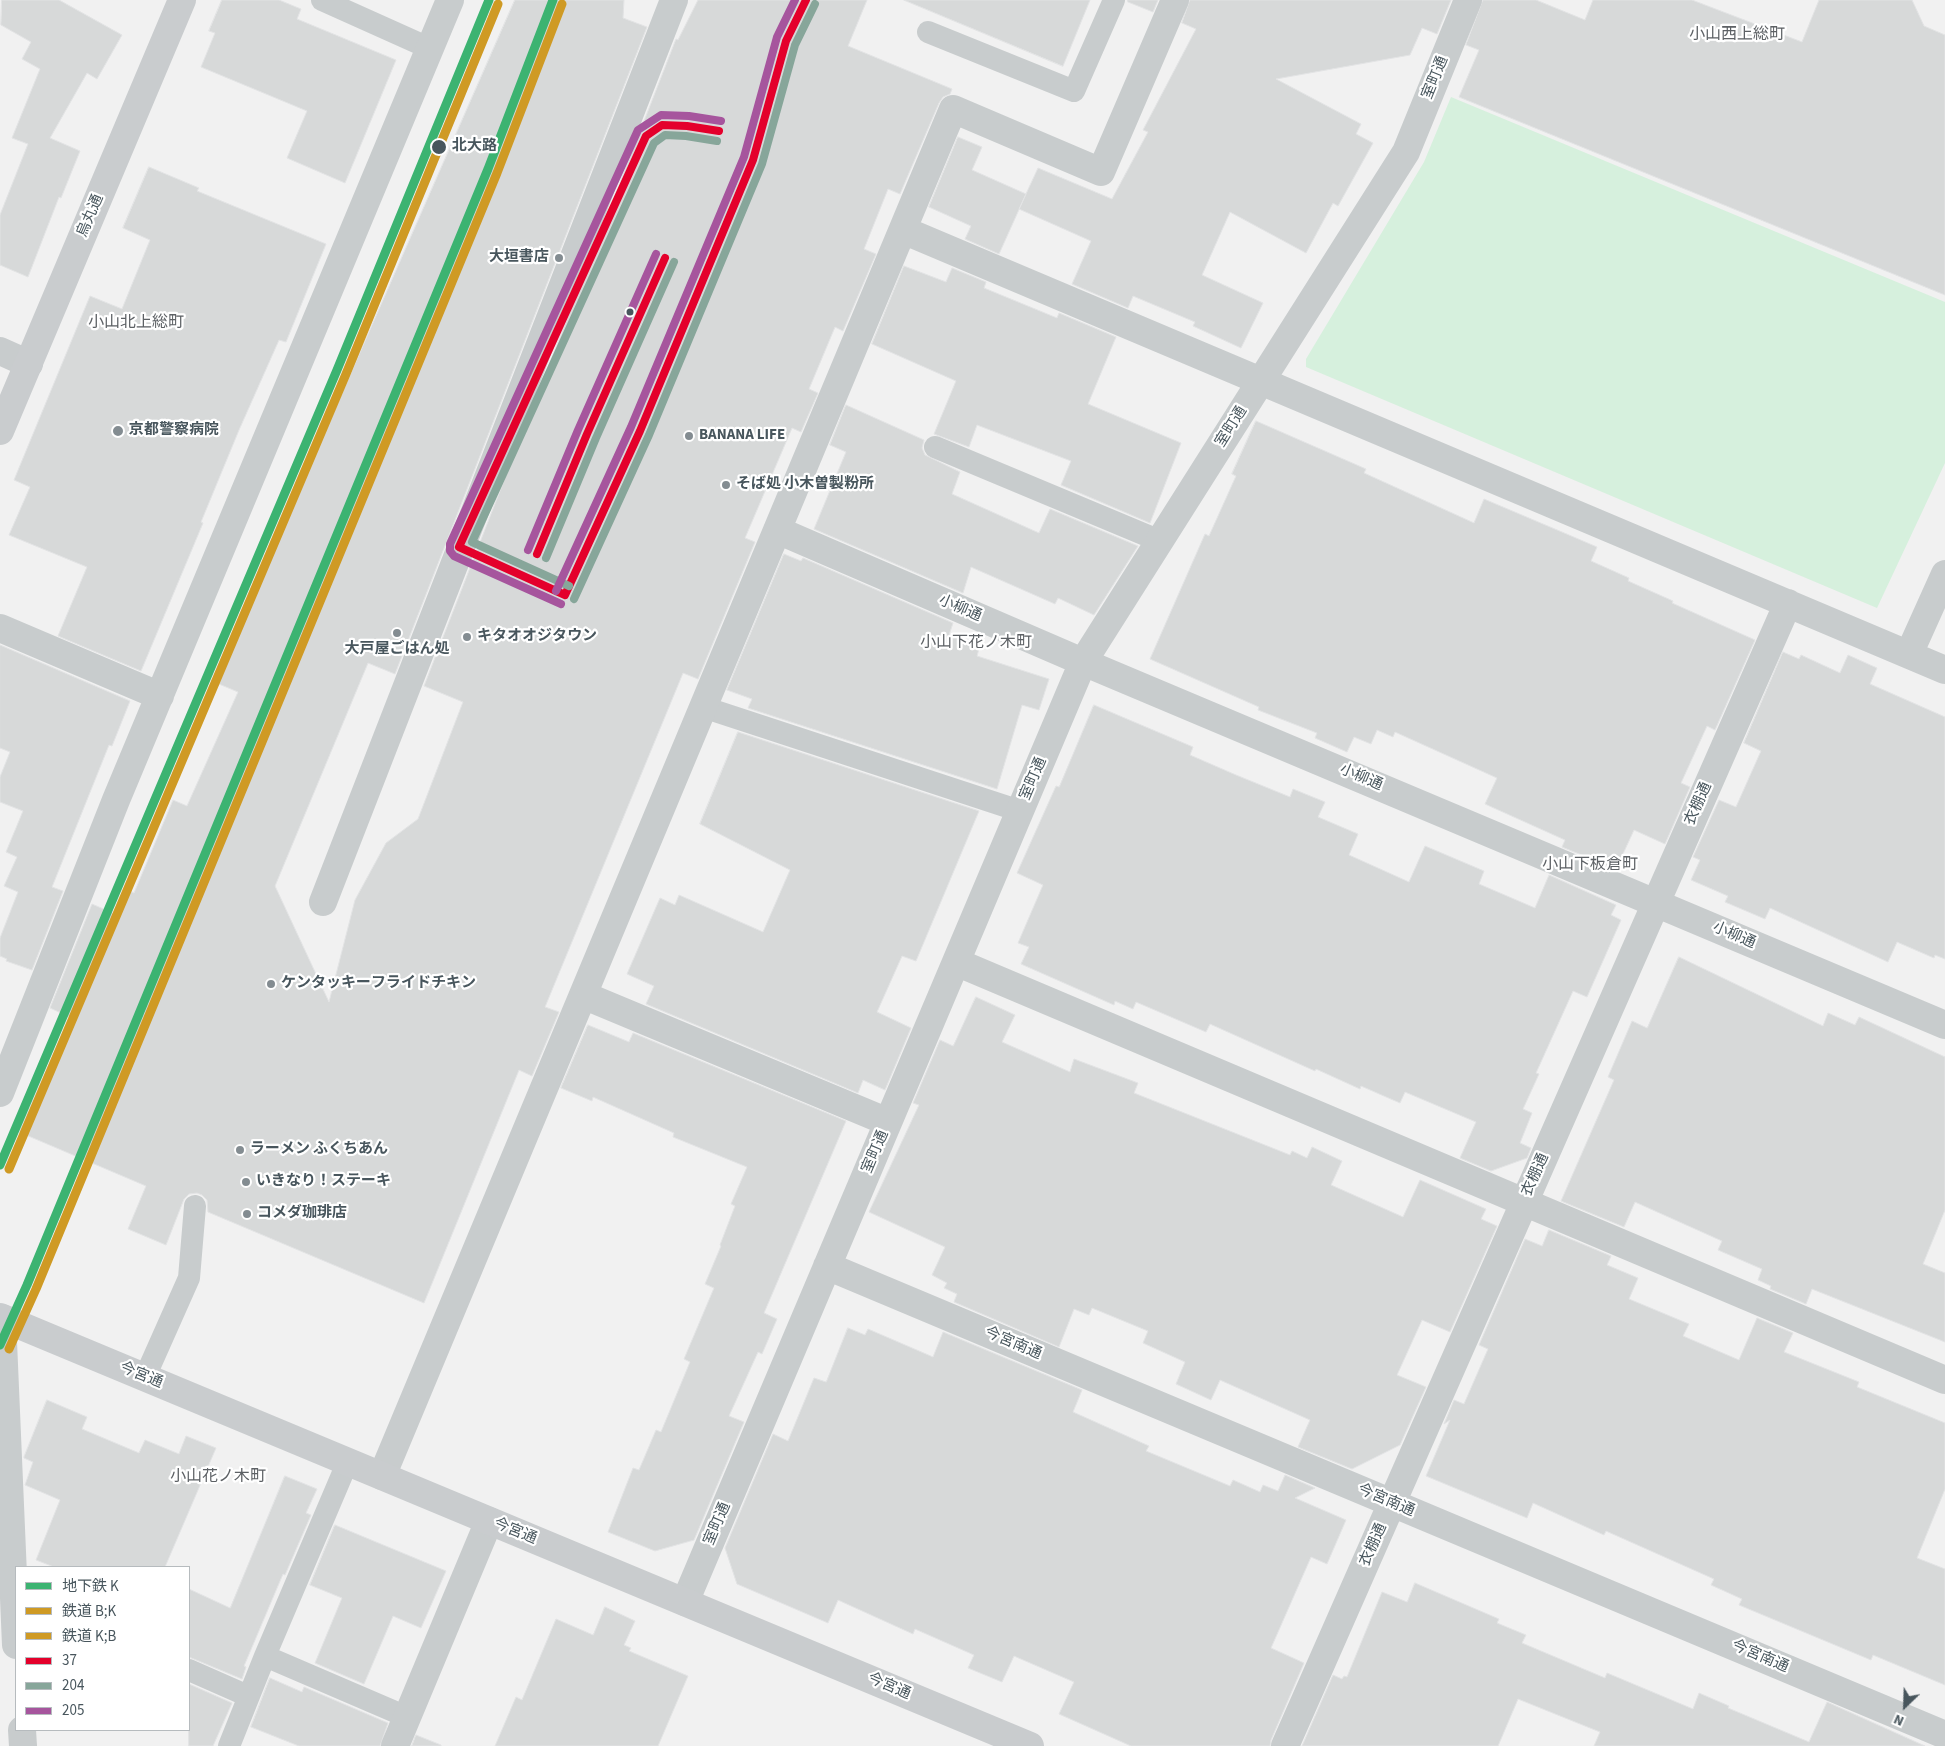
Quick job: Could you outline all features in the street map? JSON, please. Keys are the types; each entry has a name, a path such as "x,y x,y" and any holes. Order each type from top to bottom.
{"street":[{"name":"烏丸通","path":"0,431 182,0"},
{"path":"1,1090 116,800 428,48 450,0"},
{"path":"323,902 674,0"},
{"path":"382,1476 953,109 1101,172 1175,0"},
{"name":"室町通","path":"685,1602 1084,662 1406,152 1468,0"},
{"path":"903,230 1945,670"},
{"path":"0,351 29,364"},
{"name":"小柳通","path":"777,530 1084,662 1945,1025"},
{"path":"1909,654 1945,574"},
{"name":"衣棚通","path":"1285,1746 1788,603"},
{"path":"0,628 160,696"},
{"path":"956,962 1945,1380"},
{"path":"583,995 888,1122"},
{"path":"0,1053 1,1090"},
{"name":"今宮南通","path":"827,1266 1945,1735"},
{"path":"1,1318 15,1595"},
{"name":"今宮通","path":"1,1318 1030,1746"},
{"path":"395,1746 489,1521"},
{"path":"22,1731 23,1746"}],"lane":[{"path":"322,0 428,48"},
{"path":"928,32 1074,91 1114,0"},
{"path":"935,447 1160,541"},
{"path":"703,707 1020,811"},
{"path":"145,1377 189,1278 195,1206"},
{"path":"229,1746 264,1656 348,1461"},
{"path":"264,1656 407,1717"},
{"path":"190,1670 248,1696"}],"green space":[{"path":"1451,97 1945,302 1945,463 1877,608 1306,367 1306,359 1424,162"}],"building":[{"path":"2,0 59,0 122,35 97,79 87,73 50,138 80,151 61,198 59,197 28,277 0,265 0,215 28,144 12,138 40,69 22,59 31,42 1,25"},
{"path":"222,0 279,0 301,9 297,19 396,60 345,183 287,158 307,111 201,67 215,33 209,31"},
{"name":"キタオオジタウン","path":"515,0 624,0 623,18 647,27 395,674 368,663 275,886 329,1002 355,900 386,843 418,819 463,702 424,686 676,39 678,40 698,0 867,0 848,46 952,89 950,94 943,97 939,103 900,194 888,189 864,249 876,254 843,331 835,327 809,389 818,393 801,432 792,428 745,538 755,542 698,679 683,673 545,1007 559,1012 532,1076 519,1070 424,1303 208,1212 207,1200 197,1193 189,1194 184,1199 166,1245 128,1229 146,1186 19,1132 70,1017 50,1008 92,904 115,914 126,889 134,893 173,800 187,806 238,692 219,684 246,612"},
{"path":"904,0 1090,0 1063,66"},
{"path":"1128,0 1158,0 1153,12 1128,2"},
{"path":"1190,0 1451,0 1437,34 1422,28 1410,55 1276,79 1361,124 1356,134 1373,143 1338,206 1333,203 1306,253 1230,212 1202,275 1263,303 1241,348 1193,326 1195,322 1133,296 1128,308 1072,284 1091,241 1019,209 1038,168 1112,199 1148,132 1143,130 1196,29 1182,23"},
{"path":"1483,0 1536,0 1585,20 1593,0 1692,0 1802,42 1819,0 1912,0 1924,26 1945,35 1945,295 1459,97 1479,50 1466,45"},
{"path":"958,137 982,147 972,170 1026,194 999,254 965,239 971,226 929,207"},
{"path":"149,167 199,188 197,191 326,244 286,342 279,340 239,430 201,522 203,523 141,671 58,636 87,567 9,535 30,487 14,480 90,296 122,309 150,240 123,228"},
{"path":"904,266 946,282 952,268 986,282 984,288 1057,318 1059,313 1116,337 1088,404 1181,443 1150,523 1061,485 1071,461 977,425 969,447 934,434 956,381 872,344"},
{"path":"846,405 924,440 922,448 925,455 960,472 952,494 1039,533 1050,509 1138,546 1094,615 1058,598 1055,604 971,567 963,593 814,529 846,452 830,445"},
{"path":"1256,421 1366,469 1364,473 1474,523 1484,499 1597,547 1591,561 1629,578 1628,581 1673,601 1672,603 1755,640 1715,730 1707,726 1681,783 1690,787 1665,844 1634,830 1616,869 1562,847 1565,840 1485,804 1497,778 1395,732 1393,737 1377,730 1371,744 1354,737 1347,752 1315,738 1317,733 1258,710 1259,707 1150,659 1205,534 1209,536 1236,476 1232,474"},
{"path":"784,554 801,561 803,558 953,623 949,635 980,645 977,656 1049,679 1039,710 1022,705 997,789 748,708 752,699 727,690"},
{"path":"0,645 130,701 112,746 109,745 52,887 63,891 32,970 6,961 7,959 0,956 0,938 18,892 4,886 17,857 6,852 23,811 0,802 0,777 10,752 0,748"},
{"path":"1783,652 1799,659 1801,655 1840,673 1848,655 1877,668 1870,684 1945,717 1945,959 1935,955 1934,958 1897,942 1888,962 1770,908 1765,919 1725,902 1728,896 1691,880 1700,860 1693,857 1719,800 1736,807 1761,751 1744,743"},
{"path":"1094,705 1193,747 1190,755 1236,775 1290,797 1293,789 1325,802 1318,817 1358,834 1349,855 1409,882 1425,846 1484,871 1479,884 1535,908 1549,875 1616,905 1611,915 1621,920 1587,997 1573,991 1536,1073 1539,1074 1523,1109 1532,1113 1520,1143 1531,1148 1527,1158 1491,1171 1460,1158 1476,1122 1405,1092 1400,1103 1361,1086 1360,1089 1210,1024 1206,1032 1136,1002 1133,1009 1115,1001 1114,1005 1021,964 1029,947 1018,943 1043,885 1017,873 1056,786 1059,787"},
{"path":"738,732 979,811 916,961 902,956 877,1012 911,1028 885,1090 863,1080 858,1093 646,1004 654,986 627,974 660,898 675,905 679,895 763,932 790,870 700,824"},
{"path":"1679,957 1823,1026 1828,1013 1855,1025 1859,1017 1945,1057 1945,1210 1923,1264 1945,1273 1945,1342 1812,1289 1806,1304 1770,1289 1771,1286 1758,1280 1762,1269 1718,1250 1722,1241 1635,1202 1624,1227 1561,1201 1614,1080 1608,1077 1632,1021 1647,1028"},
{"path":"976,997 1015,1015 1002,1042 1070,1072 1074,1059 1138,1083 1134,1093 1290,1155 1292,1151 1307,1158 1312,1147 1342,1161 1331,1185 1403,1217 1420,1180 1486,1209 1481,1219 1497,1226 1450,1332 1422,1320 1397,1375 1426,1387 1400,1445 1352,1469 1298,1447 1310,1420 1220,1380 1211,1400 1176,1384 1185,1362 1143,1343 1148,1331 1092,1308 1089,1315 1074,1309 1059,1347 954,1302 957,1294 944,1288 947,1283 932,1275 945,1247 869,1212 919,1105 913,1103 940,1040 953,1046"},
{"path":"588,1025 629,1042 633,1033 846,1121 764,1313 777,1319 762,1354 758,1352 729,1416 744,1422 694,1540 655,1551 608,1532 633,1468 639,1470 656,1430 661,1432 690,1362 684,1359 714,1288 705,1284 735,1206 731,1204 747,1167 673,1137 674,1133 593,1097 592,1101 561,1088"},
{"path":"1549,1230 1611,1256 1607,1265 1638,1278 1629,1299 1689,1324 1683,1336 1739,1360 1757,1318 1793,1333 1784,1352 1859,1382 1857,1387 1945,1423 1945,1489 1917,1558 1945,1569 1945,1685 1873,1655 1871,1660 1739,1605 1742,1599 1711,1585 1714,1579 1606,1531 1604,1535 1533,1503 1527,1518 1426,1476 1450,1420 1444,1424 1454,1400 1464,1404 1488,1349 1479,1345 1525,1239 1542,1246"},
{"path":"848,1328 865,1335 868,1329 933,1357 943,1332 1082,1390 1073,1412 1149,1446 1146,1451 1230,1486 1233,1480 1260,1492 1263,1485 1278,1491 1285,1475 1315,1488 1295,1498 1346,1520 1327,1564 1311,1557 1271,1648 1304,1663 1270,1746 1131,1746 1059,1714 1074,1682 1014,1656 1002,1682 968,1668 974,1655 915,1629 913,1634 838,1600 828,1623 737,1584 725,1548 773,1434 788,1441 814,1378 826,1382"},
{"path":"47,1400 87,1417 82,1429 139,1453 145,1440 179,1454 186,1436 216,1448 165,1566 51,1566 36,1560 60,1500 25,1485 33,1462 24,1457"},
{"path":"285,1476 317,1489 306,1513 311,1515 285,1575 283,1574 244,1666 246,1667 242,1679 190,1657 190,1589 230,1608"},
{"path":"335,1525 446,1571 421,1628 393,1616 364,1684 315,1663 342,1598 310,1585"},
{"path":"1415,1583 1499,1619 1497,1623 1526,1635 1522,1643 1605,1678 1607,1673 1693,1709 1699,1693 1729,1706 1728,1708 1809,1742 1827,1702 1925,1746 1594,1746 1600,1732 1518,1699 1498,1746 1302,1746 1333,1675 1342,1679 1344,1676 1347,1677 1382,1592 1407,1602"},
{"path":"605,1607 635,1621 624,1645 631,1648 629,1651 688,1676 658,1746 495,1746 516,1697 522,1700 556,1619 593,1635"},
{"path":"270,1678 302,1692 304,1687 388,1723 380,1746 299,1746 251,1727"},
{"path":"190,1684 232,1703 213,1746 189,1746"},
{"path":"416,1735 441,1745 441,1746 412,1746"}],"metro line":[{"name":"K","path":"0,1165 337,370 489,0"},
{"name":"K","path":"0,1345 27,1285 488,169 553,0"}],"rail line":[{"name":"K;B","path":"9,1169 346,374 498,4"},
{"name":"B;K","path":"9,1349 36,1289 497,173 562,4"}],"transit line":[{"name":"205","path":"556,591 631,427 744,157 777,37 795,0"},
{"name":"37","path":"565,595 640,431 753,160 786,41 806,0"},
{"name":"204","path":"574,599 649,435 762,164 795,45 815,4"},
{"name":"205","path":"561,604 454,556 450,551 450,544 638,130 661,115 689,116 721,121"},
{"name":"37","path":"565,595 459,547 646,136 662,125 687,126 719,131"},
{"name":"204","path":"569,586 472,542 654,143 665,135 717,141"},
{"name":"205","path":"528,550 578,430 656,254"},
{"name":"37","path":"537,554 587,434 665,258"},
{"name":"204","path":"546,558 596,438 674,262"}],"place":[{"name":"北大路","path":"439,147"},
{"name":"大垣書店","path":"559,258"},
{"name":"京都警察病院","path":"118,431"},
{"name":"BANANA LIFE","path":"689,436"},
{"name":"そば処 小木曽製粉所","path":"726,485"},
{"name":"大戸屋ごはん処","path":"397,633"},
{"name":"キタオオジタウン","path":"467,637"},
{"name":"ケンタッキーフライドチキン","path":"271,984"},
{"name":"ラーメン ふくちあん","path":"240,1150"},
{"name":"いきなり！ステーキ","path":"246,1182"},
{"name":"コメダ珈琲店","path":"247,1214"}],"district":[{"name":"小山西上総町","path":"1737,35"},
{"name":"小山北上総町","path":"136,323"},
{"name":"小山下花ノ木町","path":"976,643"},
{"name":"小山下板倉町","path":"1590,865"},
{"name":"小山花ノ木町","path":"218,1477"}]}
